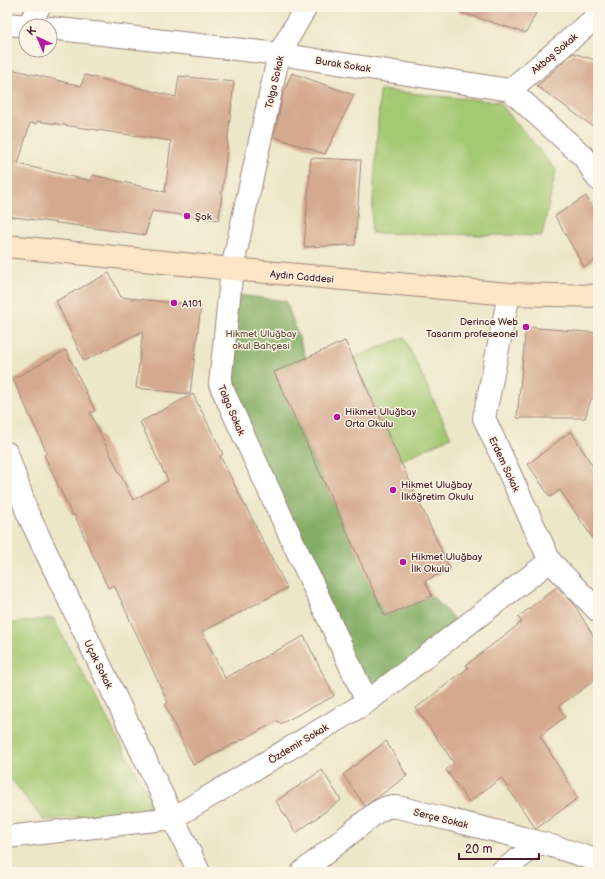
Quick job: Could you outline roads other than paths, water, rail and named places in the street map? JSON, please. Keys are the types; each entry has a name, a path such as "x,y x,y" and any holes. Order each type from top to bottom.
{"street":[{"path":"33,18 39,7"},
{"name":"Tolga Sokak","path":"306,7 279,54 232,269 220,384 367,702"},
{"name":"Akbaş Sokak","path":"510,90 598,16"},
{"path":"7,24 18,25"},
{"name":"Burak Sokak","path":"58,29 279,54 510,90"},
{"path":"510,90 584,157 598,179"},
{"name":"Aydın Caddesi","path":"7,246 232,269 509,294 598,296"},
{"name":"Erdem Sokak","path":"509,294 484,418 550,561 598,611"},
{"name":"Uçak Sokak","path":"7,453 17,512 199,872"},
{"name":"Özdemir Sokak","path":"7,836 173,818 367,702 550,561"},
{"name":"Serçe Sokak","path":"302,872 377,812 387,807 398,808 539,843 598,861"},
{"path":"501,872 539,843"}],"place":[{"name":"Şok","path":"187,216"},
{"name":"A101","path":"174,303"},
{"name":"Derince Web Tasarım profeseonel","path":"526,327"},
{"name":"Hikmet Uluğbay Orta Okulu","path":"337,417"},
{"name":"Hikmet Uluğbay İlköğretim Okulu","path":"393,490"},
{"name":"Hikmet Uluğbay İlk Okulu","path":"403,562"}],"park label":[{"name":"Hikmet Uluğbay okul Bahçesi","path":"261,338"}]}
